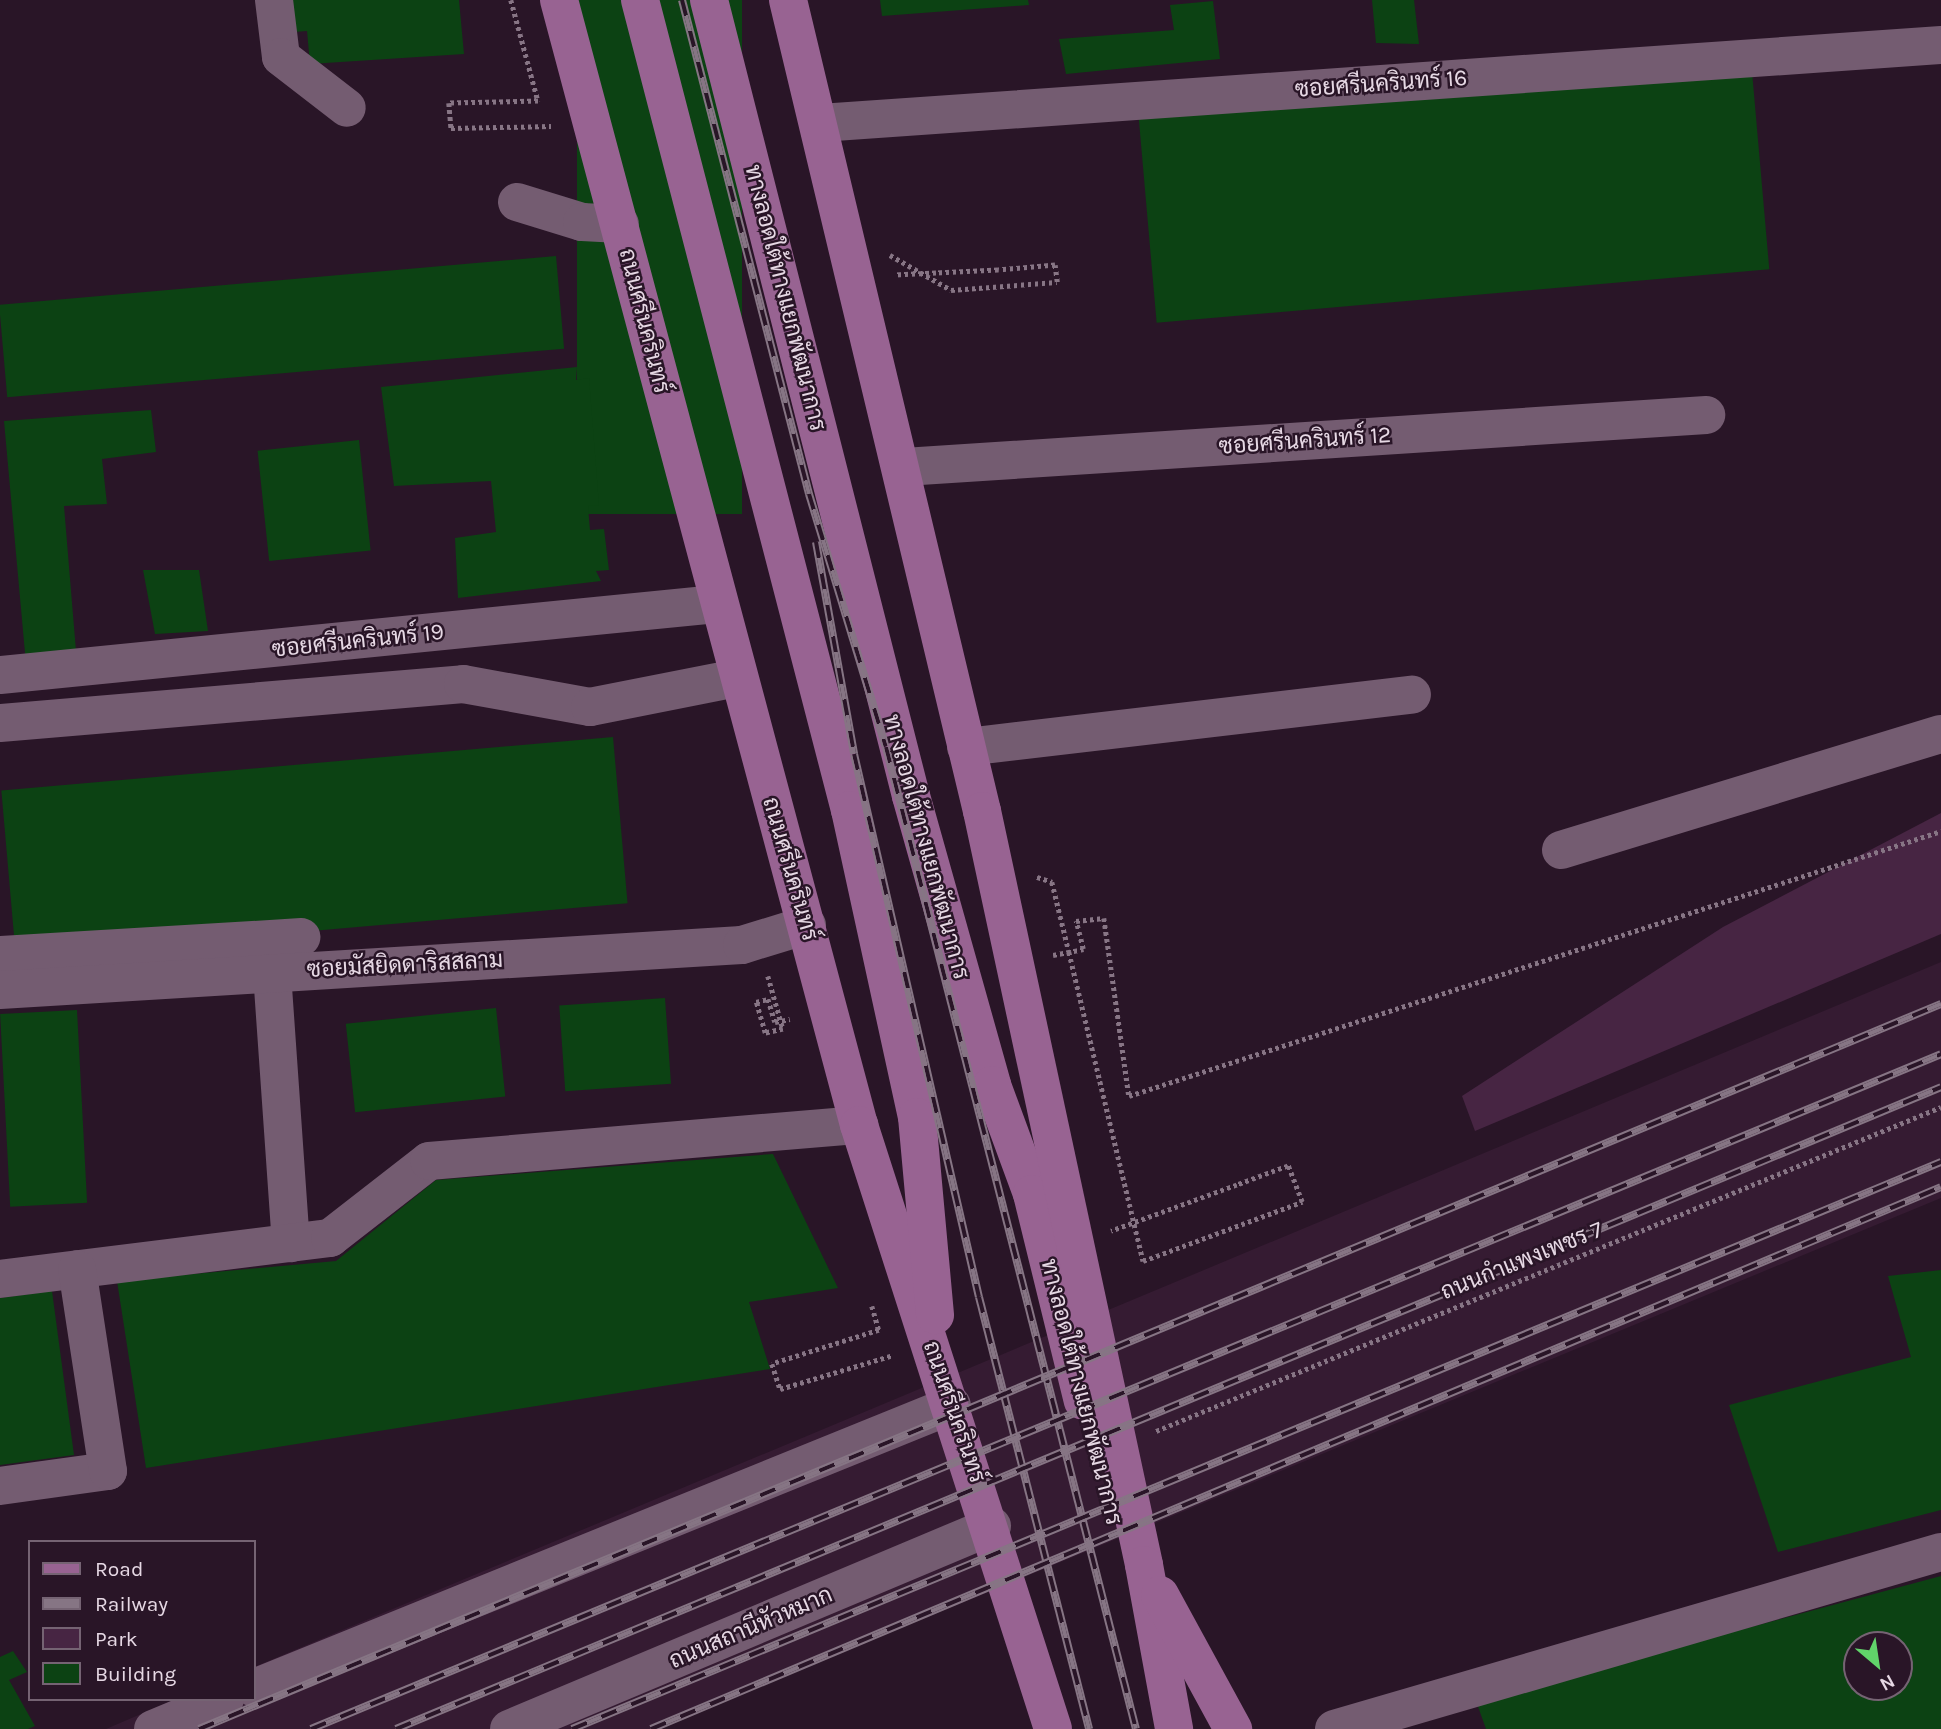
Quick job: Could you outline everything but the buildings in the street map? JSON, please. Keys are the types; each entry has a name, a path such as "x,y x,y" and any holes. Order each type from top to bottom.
{"main road":[{"name":"ถนนศรีนครินทร์","path":"559,0 620,224 716,604 807,925 859,1125 992,1526 1053,1729"},
{"path":"640,0 850,810 903,1046 926,1198 934,1356"},
{"name":"ทางลอดใต้ทางแยกพัฒนาการ","path":"709,0 911,796 992,1085 1032,1194 1130,1588 1162,1689"},
{"path":"788,0 904,467 967,747 1077,1243 1116,1447 1144,1565 1162,1689 1174,1729"},
{"path":"1144,1565 1233,1729"},
{"path":"1018,1608 1034,1729"}],"street":[{"path":"274,0 281,57 347,108"},
{"name":"ซอยศรีนครินทร์ 16","path":"820,123 1941,45"},
{"path":"517,202 582,222 620,224"},
{"name":"ซอยศรีนครินทร์ 12","path":"904,467 1706,415"},
{"name":"ซอยศรีนครินทร์ 19","path":"0,675 716,604"},
{"path":"0,723 463,684 590,707 736,678"},
{"path":"967,747 1412,695"},
{"path":"1561,850 1941,734"},
{"name":"ซอยมัสยิดดาริสสลาม","path":"0,990 759,942 807,925"},
{"path":"0,955 300,937"},
{"path":"272,973 291,1243"},
{"path":"0,1279 330,1238 429,1161 859,1125"},
{"path":"0,1486 108,1471 77,1269"},
{"path":"256,1687 952,1405"},
{"name":"ถนนสถานีหัวหมาก","path":"509,1729 992,1526"},
{"path":"1334,1729 1941,1552"},
{"path":"153,1729 220,1701"}],"path":[{"path":"510,0 538,101 449,103 451,128 512,127"},
{"path":"858,276 1055,265 1057,282 951,290"},
{"path":"1083,948 1076,921 1104,918 1114,960 1129,1096 1941,831"},
{"path":"759,942 783,1029 765,1033 755,1002 768,999 775,1022"},
{"name":"ถนนกำแพงเพชร 7","path":"1116,1447 1941,1107"},
{"path":"1077,1243 1288,1166 1302,1202 1143,1261"},
{"path":"879,1330 772,1364 780,1389 824,1376 934,1356"}],"shaded area":[{"path":"1941,962 1941,1198 657,1729 106,1729 171,1701 256,1701 256,1666"}],"green space":[{"path":"1941,813 1941,934 1475,1131 1462,1096 1723,927"}],"railway":[{"path":"682,0 809,494 886,747 1136,1729"},
{"path":"816,542 854,754 979,1297 1089,1729"},
{"path":"199,1729 1941,1004"},
{"path":"311,1729 1941,1054"},
{"path":"396,1729 1941,1087"},
{"path":"572,1729 1941,1162"},
{"path":"651,1729 1941,1187"}]}
